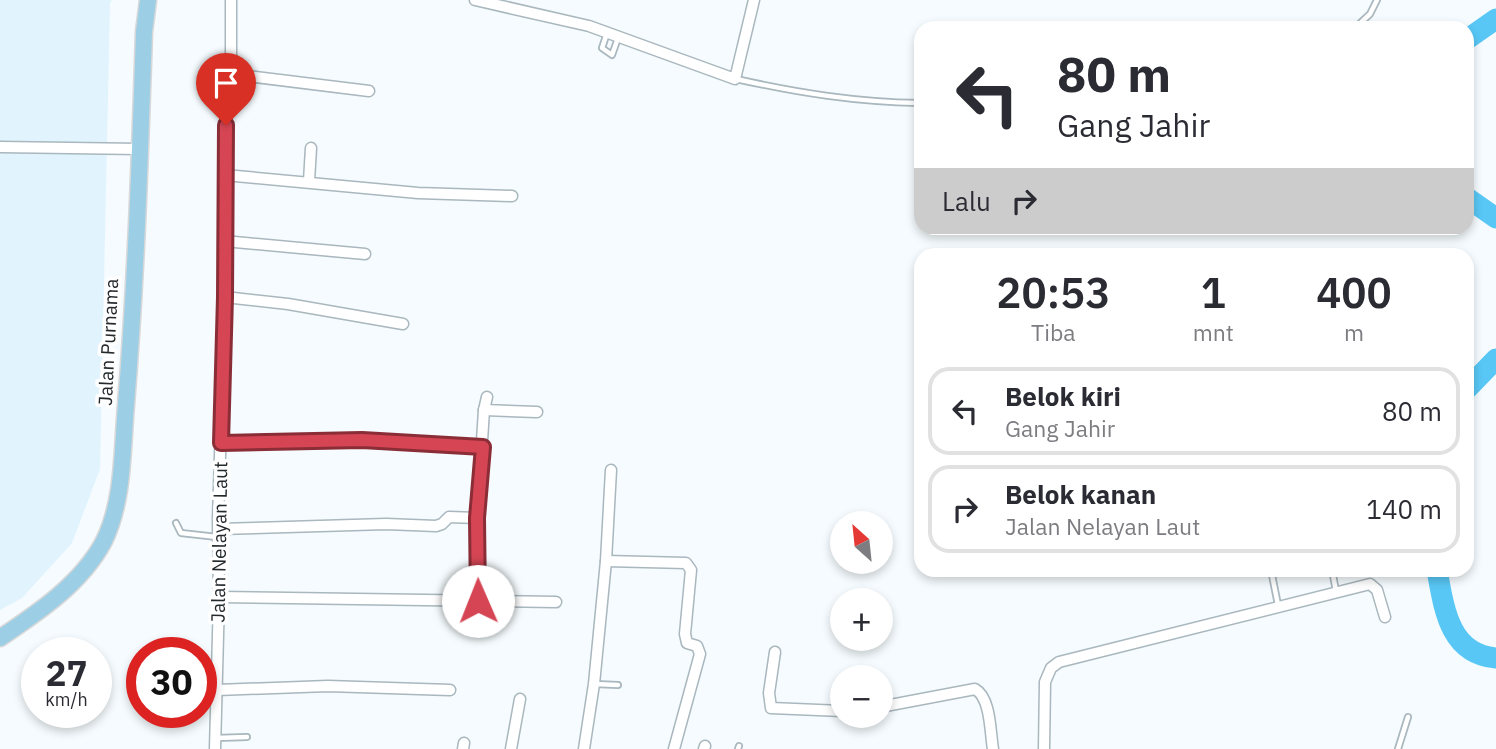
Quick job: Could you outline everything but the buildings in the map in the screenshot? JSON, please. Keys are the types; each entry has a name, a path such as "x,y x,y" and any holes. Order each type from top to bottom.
{"main road":[{"name":"Jalan Purnama","path":"0,638 46,606 87,567 103,543 118,500 130,360 144,32 148,0"}],"street":[{"name":"Jalan Nelayan Laut","path":"217,690 226,100 231,74 231,0"},
{"path":"475,0 589,26 736,79 754,0"},
{"path":"231,74 369,91"},
{"path":"0,147 140,149"},
{"path":"309,181 311,148"},
{"path":"225,174 418,193 512,196"},
{"path":"224,241 365,254"},
{"path":"225,297 288,304 403,324"},
{"path":"478,601 477,518 487,397"},
{"path":"484,410 537,412"},
{"path":"221,443 362,440 483,447"},
{"path":"584,749 594,684 606,561 611,470"},
{"path":"218,533 386,524 436,526 449,517 477,518"},
{"path":"606,561 686,563 691,570 686,640 697,646 700,654 674,749"},
{"path":"1044,749 1045,682 1051,668 1059,662 1370,584 1374,585 1385,617"},
{"path":"219,597 556,602"},
{"path":"775,652 769,693 771,708 830,710"},
{"path":"217,690 328,686 450,690"},
{"path":"893,705 975,689 985,702 993,749"},
{"path":"511,749 520,699"}],"lane":[{"path":"1362,21 1370,14 1377,0"},
{"path":"607,33 602,48 612,55 619,37"},
{"path":"736,79 802,94 877,103 914,103"},
{"path":"176,523 181,533 218,533"},
{"path":"1272,577 1278,606"},
{"path":"1333,577 1336,592"},
{"path":"594,684 618,685"},
{"path":"1398,749 1408,717"},
{"path":"215,743 247,737"}],"shaded area":[{"path":"0,0 112,0 100,469 72,543 22,598 0,610"}],"waterway":[{"path":"1474,34 1496,19"},
{"path":"1474,203 1496,218"},
{"path":"1474,382 1496,359"},
{"path":"1438,577 1446,613 1459,638 1468,648 1480,655 1496,658"}],"route":[{"path":"226,125 221,443 362,440 483,447 477,518 478,601"}]}
